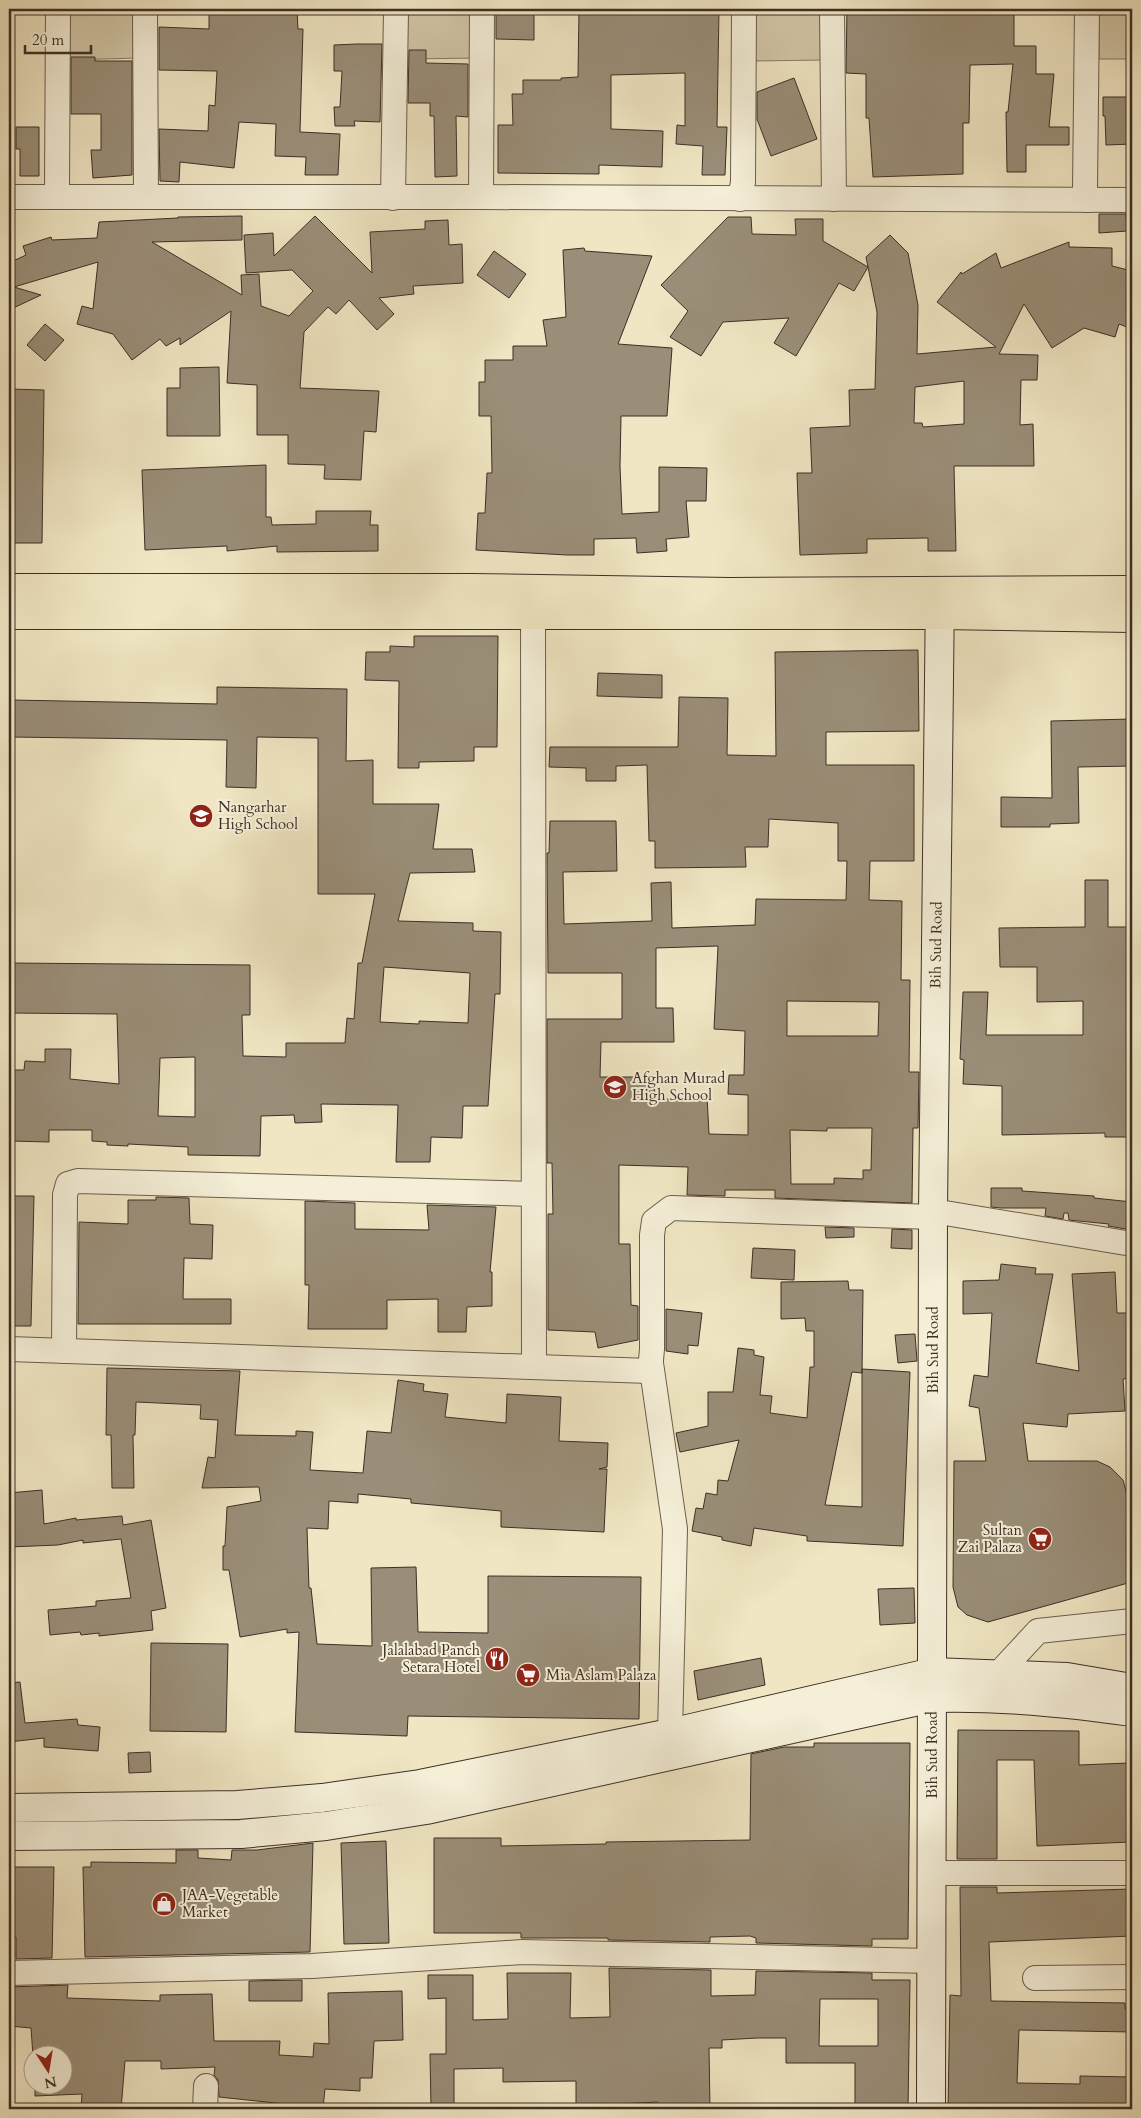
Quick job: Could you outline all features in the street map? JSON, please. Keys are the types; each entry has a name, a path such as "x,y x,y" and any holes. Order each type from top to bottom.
{"highway":[{"path":"9,588 533,589 730,592 940,603 1132,618"},
{"path":"9,615 533,616 940,603 1132,590"}],"main road":[{"name":"Bih Sud Road","path":"931,2109 933,1211 940,603"},
{"path":"9,1808 237,1805 322,1798 420,1784 670,1733 999,1674 1066,1677 1132,1688"},
{"path":"9,1836 241,1834 326,1826 426,1810 933,1685 976,1697 1056,1701 1132,1712"}],"street":[{"path":"58,9 58,196"},
{"path":"145,9 146,197"},
{"path":"393,198 396,9"},
{"path":"481,197 482,9"},
{"path":"740,199 744,182 744,9"},
{"path":"832,9 834,199"},
{"path":"1087,9 1085,180 1087,200"},
{"path":"9,197 1132,200"},
{"path":"533,589 534,1367"},
{"path":"64,1351 65,1195 68,1184 78,1180 534,1194"},
{"path":"9,1349 650,1371 652,1235 654,1221 671,1208 933,1217 933,1211 1132,1244"},
{"path":"651,1363 675,1529 670,1733"},
{"path":"999,1674 1038,1631 1132,1621"},
{"path":"932,1872 1132,1873"},
{"path":"9,1973 312,1966 522,1952 931,1962"},
{"path":"1035,1978 1132,1978"}],"shaded area":[{"path":"67,9 138,9 138,58 67,60"},
{"path":"408,9 479,9 479,58 407,59"},
{"path":"753,9 824,9 824,60 753,61"},
{"path":"1099,9 1132,9 1132,59 1099,59"}],"building":[{"path":"248,9 297,9 298,29 303,29 300,132 340,134 338,175 305,175 306,157 275,156 276,124 239,122 234,168 180,162 179,182 160,181 159,129 208,131 209,105 215,106 217,71 159,70 159,27 209,29 209,12 248,12"},
{"path":"496,9 534,9 534,40 496,39"},
{"path":"579,9 719,9 717,127 727,127 725,175 702,175 703,146 676,144 677,125 685,126 685,73 611,75 611,129 663,131 662,167 599,165 599,174 498,173 498,125 513,125 512,94 523,94 523,80 561,80 561,78 578,77"},
{"path":"847,9 1014,9 1014,46 1036,46 1036,74 1054,74 1049,127 1069,127 1069,145 1026,145 1026,172 1007,172 1006,112 1008,112 1013,64 970,65 969,123 963,123 963,174 873,177 869,118 866,118 866,74 846,73"},
{"path":"382,44 380,122 354,121 355,126 335,126 334,107 340,107 342,71 334,71 334,45"},
{"path":"409,50 426,50 426,63 468,64 468,117 456,116 457,176 435,177 434,116 430,116 430,103 408,103"},
{"path":"71,57 95,57 95,61 132,61 132,175 93,178 91,150 101,150 101,114 71,114"},
{"path":"794,78 817,139 771,156 757,119 757,92"},
{"path":"1103,97 1132,97 1132,144 1106,145"},
{"path":"16,127 39,127 39,176 20,176 20,149 16,149"},
{"path":"1099,214 1126,214 1127,231 1099,233"},
{"path":"242,216 242,240 152,242 242,295 241,275 259,274 261,306 289,316 313,291 292,270 246,273 244,235 273,233 274,256 315,216 372,273 370,232 425,229 425,221 448,220 449,245 462,244 463,283 413,286 414,294 379,298 394,314 377,330 349,300 336,314 328,307 304,332 300,388 379,391 376,432 364,431 361,480 324,479 325,465 288,464 288,435 257,435 257,385 227,383 231,311 180,345 180,338 166,346 160,339 132,360 113,334 77,324 82,306 93,309 98,262 14,287 41,295 9,310 9,263 26,255 23,246 51,237 52,240 97,238 99,222 178,217"},
{"path":"728,217 751,217 752,234 796,235 795,219 823,219 823,241 868,267 854,291 839,283 796,356 774,343 789,318 723,322 701,356 670,337 688,311 661,285"},
{"path":"890,235 908,253 918,305 917,354 996,347 937,302 961,272 962,274 996,253 1001,268 1069,242 1069,247 1112,248 1112,266 1132,271 1132,310 1127,327 1119,324 1115,337 1084,328 1052,348 1024,304 999,354 1038,355 1037,380 1021,380 1020,425 1033,424 1034,466 954,466 956,551 928,551 928,538 867,539 867,553 800,555 797,473 812,473 810,428 850,426 849,390 875,389 877,312 866,257","holes":["964,381 964,424 923,427 922,423 914,423 915,387"]},
{"path":"584,248 585,251 652,256 618,344 672,348 667,416 621,416 620,466 622,514 659,512 659,467 707,468 706,501 686,501 689,537 666,539 667,551 637,553 636,538 594,539 594,555 476,550 478,513 485,513 487,473 492,473 491,416 479,416 479,382 485,382 485,360 513,360 513,346 547,346 543,320 566,317 563,250"},
{"path":"494,251 526,274 509,298 477,275"},
{"path":"45,324 64,340 45,361 27,345"},
{"path":"219,367 220,436 167,436 167,388 180,388 180,368"},
{"path":"9,389 44,390 42,543 9,543"},
{"path":"266,465 266,517 271,517 272,525 316,524 316,511 371,511 370,525 378,525 378,551 277,552 277,546 227,551 227,546 145,550 142,470"},
{"path":"414,636 498,636 497,747 474,747 474,761 419,762 419,768 398,768 399,681 365,680 366,652 390,652 390,646 414,647"},
{"path":"918,650 919,731 826,732 826,765 914,765 914,861 870,861 869,900 902,901 901,980 910,980 909,1072 919,1072 918,1128 913,1128 912,1203 775,1198 775,1190 725,1190 725,1196 687,1195 688,1167 619,1165 619,1244 630,1244 631,1305 638,1306 638,1340 598,1348 595,1332 548,1330 548,1214 553,1214 552,1163 547,1163 547,1019 622,1019 622,973 548,973 547,853 549,853 550,821 616,821 617,871 563,872 564,924 652,921 651,883 671,882 672,928 755,925 756,899 846,900 847,861 838,861 838,823 769,819 768,847 745,847 746,867 655,868 655,841 649,841 647,765 616,766 616,781 586,781 586,768 549,767 550,747 678,747 679,697 728,698 727,755 776,756 775,652","holes":["718,946 714,1029 745,1031 744,1075 729,1075 728,1094 748,1095 748,1135 709,1134 707,1096 655,1100 654,1077 600,1077 601,1042 674,1042 673,1008 656,1008 656,948","787,1001 879,1002 878,1036 787,1036","827,1128 872,1128 871,1170 863,1170 863,1179 834,1178 834,1184 791,1184 790,1130 827,1131"]},
{"path":"598,673 662,675 662,698 597,696"},
{"path":"217,687 347,689 346,761 373,760 373,804 439,804 433,849 472,849 475,872 410,873 398,921 473,923 473,931 501,932 500,994 495,994 488,1106 463,1106 462,1138 431,1137 430,1162 396,1162 398,1105 321,1104 322,1122 295,1123 294,1115 261,1116 260,1156 188,1155 188,1147 128,1144 128,1146 107,1145 107,1142 92,1141 92,1130 49,1130 49,1142 9,1141 9,1070 24,1070 25,1061 45,1062 45,1049 71,1049 70,1079 119,1084 117,1014 9,1013 9,963 250,965 250,1015 242,1015 243,1056 286,1057 286,1043 345,1043 347,1018 354,1019 358,963 362,963 375,894 318,894 318,738 257,737 256,788 226,787 227,740 11,737 12,700 217,704","holes":["384,967 470,973 468,1023 419,1021 419,1024 380,1022","195,1057 195,1117 158,1116 160,1058"]},
{"path":"1132,719 1132,766 1078,767 1079,823 1050,824 1050,827 1001,827 1001,797 1052,798 1051,721"},
{"path":"1085,880 1108,880 1108,927 1132,927 1132,1038 1130,1038 1128,1137 1105,1137 1105,1133 1002,1135 1002,1086 963,1084 964,1060 960,1059 963,992 988,992 986,1035 1083,1035 1083,1001 1037,1002 1037,967 1000,967 999,928 1085,927"},
{"path":"991,1188 1022,1188 1022,1191 1094,1196 1094,1198 1132,1202 1132,1230 1108,1226 1109,1224 1069,1220 1068,1213 1064,1213 1063,1219 1045,1216 1046,1208 991,1207"},
{"path":"9,1196 34,1196 31,1326 9,1326"},
{"path":"156,1197 189,1198 190,1224 213,1225 212,1259 184,1258 183,1299 231,1299 231,1324 78,1324 79,1222 128,1224 128,1200 156,1200"},
{"path":"305,1201 355,1203 355,1229 429,1230 427,1205 496,1207 490,1272 492,1272 492,1306 467,1307 466,1332 438,1332 438,1299 387,1300 387,1329 308,1329 309,1285 305,1285"},
{"path":"825,1227 854,1228 854,1237 826,1238"},
{"path":"892,1229 912,1230 912,1249 891,1248"},
{"path":"753,1248 795,1250 794,1280 751,1278"},
{"path":"1001,1264 1036,1268 1035,1274 1053,1274 1036,1363 1079,1371 1072,1274 1115,1272 1117,1313 1132,1313 1132,1378 1123,1379 1125,1411 1068,1414 1067,1427 1023,1423 1028,1461 1097,1461 1110,1467 1123,1480 1127,1495 1128,1583 988,1622 967,1615 958,1607 953,1587 954,1461 986,1461 979,1408 969,1406 974,1375 988,1377 992,1313 963,1314 963,1281 999,1280"},
{"path":"848,1281 849,1290 863,1290 862,1369 910,1372 903,1546 807,1541 807,1536 754,1528 751,1546 722,1540 722,1537 692,1531 696,1508 703,1509 706,1493 717,1495 718,1480 728,1481 739,1440 680,1452 676,1433 708,1426 708,1392 733,1392 738,1348 754,1350 754,1355 764,1357 760,1395 772,1396 770,1413 807,1418 810,1367 814,1367 814,1331 806,1331 805,1318 781,1319 781,1282","holes":["852,1372 862,1373 862,1507 825,1505"]},
{"path":"666,1309 702,1313 698,1346 688,1345 688,1354 666,1351"},
{"path":"915,1334 917,1361 898,1363 895,1335"},
{"path":"107,1368 240,1371 235,1435 296,1436 296,1431 313,1432 310,1470 363,1473 367,1431 391,1433 398,1380 424,1384 423,1391 448,1394 445,1417 506,1423 507,1394 561,1397 559,1441 608,1443 607,1467 599,1469 607,1469 604,1532 501,1527 501,1511 411,1503 411,1499 358,1494 358,1503 329,1501 328,1529 307,1528 309,1588 311,1588 317,1644 372,1646 371,1568 416,1567 418,1632 488,1633 488,1576 641,1577 639,1719 408,1716 407,1736 295,1732 299,1632 287,1633 287,1629 240,1637 229,1570 223,1570 223,1546 225,1546 227,1507 261,1501 259,1487 202,1488 208,1457 215,1458 218,1420 200,1419 201,1405 136,1402 135,1435 133,1435 134,1488 112,1488 111,1435 106,1435"},
{"path":"42,1490 44,1524 76,1518 76,1520 122,1516 123,1525 151,1520 166,1608 151,1611 153,1630 99,1636 99,1633 81,1635 80,1632 50,1635 48,1610 96,1606 96,1601 131,1598 121,1539 83,1543 83,1540 58,1545 9,1547 9,1493"},
{"path":"914,1588 915,1623 880,1625 878,1589"},
{"path":"151,1643 228,1644 226,1732 150,1731"},
{"path":"761,1658 765,1685 698,1700 694,1671"},
{"path":"20,1682 25,1723 77,1719 78,1725 100,1727 98,1751 44,1747 44,1738 9,1742 9,1683"},
{"path":"958,1730 1079,1731 1079,1765 1129,1763 1131,1842 1037,1846 1034,1760 997,1760 997,1859 957,1859"},
{"path":"814,1743 910,1743 908,1939 872,1939 872,1946 756,1943 756,1938 750,1936 710,1937 710,1942 608,1940 608,1938 521,1938 521,1933 434,1933 434,1838 501,1838 501,1846 750,1840 751,1754 784,1747 814,1747"},
{"path":"150,1752 151,1772 129,1773 128,1753"},
{"path":"386,1841 389,1943 344,1944 341,1843"},
{"path":"313,1843 310,1952 85,1957 83,1867 91,1867 91,1862 176,1863 176,1850 198,1850 198,1858 231,1860 232,1850 257,1850"},
{"path":"9,1867 54,1867 52,1958 16,1959 16,1937 9,1937"},
{"path":"960,1887 997,1887 997,1893 1132,1889 1132,1936 989,1942 991,2001 1125,2003 1125,2009 1132,2010 1132,2032 1019,2030 1017,2083 1080,2084 1080,2076 1132,2077 1132,2109 948,2109 950,1995 961,1996"},
{"path":"609,1968 711,1970 711,1996 755,1995 756,1971 872,1973 872,1980 910,1980 908,2109 855,2109 855,2063 786,2063 786,2038 722,2040 722,2048 709,2048 710,2109 658,2109 658,2102 598,2105 598,2109 576,2109 576,2081 503,2082 503,2068 454,2069 454,2108 431,2108 430,2054 446,2054 446,1998 428,1999 428,1975 473,1975 473,2020 508,2019 507,1973 571,1973 570,2018 610,2017","holes":["820,1999 878,1999 878,2046 819,2046"]},
{"path":"302,1980 302,2001 249,2001 249,1981"},
{"path":"68,1985 67,1998 160,2001 160,1995 212,1994 214,2041 280,2041 279,2055 313,2057 314,2043 329,2044 328,1993 402,1991 403,2040 374,2041 372,2078 360,2078 360,2091 325,2089 323,2108 285,2107 285,2104 219,2097 218,2080 214,2075 215,2067 161,2069 161,2061 125,2061 121,2109 81,2109 82,2094 72,2094 72,2046 32,2046 31,2028 9,2026 9,1987"}],"place":[{"name":"Nangarhar High School","path":"201,816"},
{"name":"Afghan Murad High School","path":"615,1087"},
{"name":"Sultan Zai Palaza","path":"1040,1539"},
{"name":"Jalalabad Panch Setara Hotel","path":"497,1659"},
{"name":"Mia Aslam Palaza","path":"528,1675"},
{"name":"JAA-Vegetable Market","path":"164,1904"}]}
